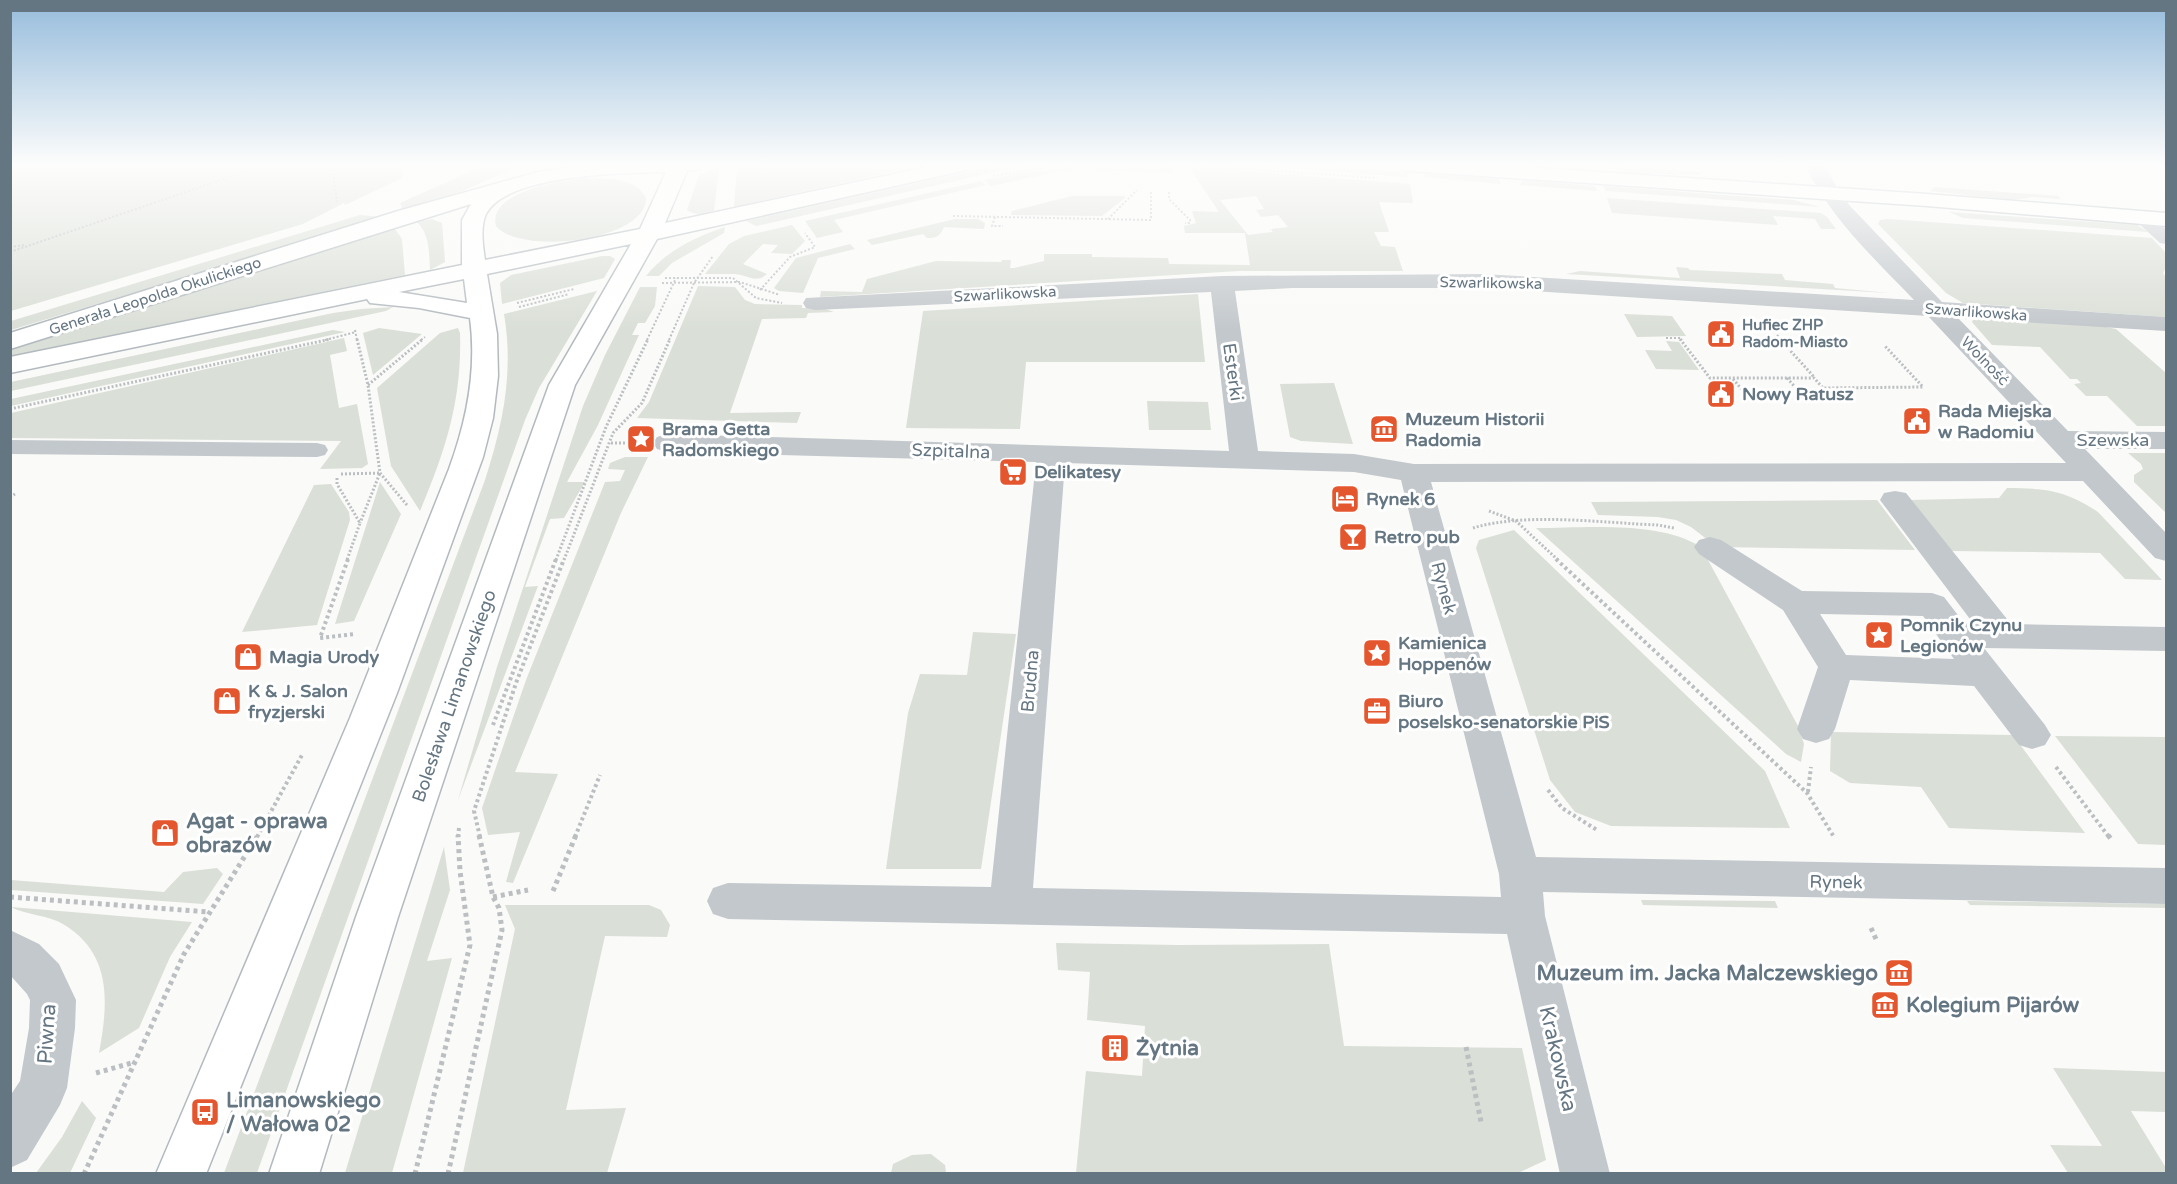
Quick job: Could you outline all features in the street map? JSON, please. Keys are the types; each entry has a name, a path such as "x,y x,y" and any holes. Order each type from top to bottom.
{"main road":[{"name":"Generała Leopolda Okulickiego","path":"10,341 393,220"},
{"path":"472,220 475,268 497,311"},
{"name":"Bolesława Limanowskiego","path":"294,1173 377,917 562,385 656,220"},
{"name":"Generała Leopolda Okulickiego","path":"10,365 710,220"},
{"path":"265,312 384,298 497,311"},
{"path":"181,1173 395,655 472,445 485,390 484,334 497,311"}],"street":[{"name":"Wolność","path":"1851,220 2091,472"},
{"name":"Szwarlikowska","path":"815,303 1222,283 1482,281 2166,324"},
{"name":"Esterki","path":"1222,283 1245,461"},
{"name":"Szewska","path":"2060,440 2166,440"},
{"name":"Szpitalna","path":"667,443 1354,463 1414,473"},
{"name":"Brudna","path":"1010,908 1051,455"},
{"path":"1414,473 2091,472 2166,551"},
{"name":"Rynek","path":"1414,473 1522,895 1860,882 2166,886"},
{"path":"1894,500 2002,636"},
{"path":"1710,547 1795,603 1836,667"},
{"path":"1795,603 1932,605 2032,735"},
{"path":"1955,635 2166,639"},
{"path":"1836,667 1984,673"},
{"path":"1816,729 1836,667"},
{"path":"728,901 1010,908 1453,913 1522,895"},
{"name":"Krakowska","path":"1522,895 1585,1173"},
{"name":"Piwna","path":"10,950 23,958 43,980 53,999 43,1088 15,1136"}],"lane":[{"path":"2145,220 2166,239"},
{"path":"10,447 317,450"}],"path":[{"path":"10,249 33,244 103,220"},
{"path":"994,220 992,226 1003,226"},
{"path":"1185,223 1190,223 1190,220"},
{"path":"760,290 790,257 815,247"},
{"path":"448,1173 502,930 499,908 493,897 474,811 516,682 614,433 642,403 694,283 717,250"},
{"path":"493,726 606,427 676,278"},
{"path":"658,284 740,282 752,284 768,294 810,297 819,300 815,303"},
{"path":"497,311 576,292"},
{"path":"353,323 368,386 381,473 360,523 320,638 358,634 353,644"},
{"path":"1776,334 1822,388 1923,387 1884,345"},
{"path":"368,386 427,336"},
{"path":"1666,338 1680,338 1710,378 1814,378"},
{"path":"1797,358 1804,357"},
{"path":"1732,378 1744,392"},
{"path":"1787,378 1804,397"},
{"path":"381,473 411,509"},
{"path":"338,474 337,484 360,523"},
{"path":"10,496 15,494"},
{"path":"1485,510 1516,521 1807,793 1860,882"},
{"path":"1469,531 1487,523 1516,521 1658,525 1691,534 1710,547"},
{"path":"2032,735 2112,839 2100,839"},
{"path":"84,1173 184,954 274,809 306,747"},
{"path":"553,891 600,775"},
{"path":"1546,788 1562,808 1597,830 1606,831"},
{"path":"415,1173 470,945 469,916 457,844 459,823"},
{"path":"1822,836 1845,836"},
{"path":"493,897 528,890"},
{"path":"10,897 208,912"},
{"path":"1871,928 1876,939"},
{"path":"1466,1047 1480,1122"}],"shaded area":[{"path":"11,220 310,220 303,224 11,311"},
{"path":"343,220 371,220 11,330 11,321"},
{"path":"435,220 442,223 445,262 430,270 427,238 417,222"},
{"path":"496,220 632,220 605,234 554,242 509,235 496,226"},
{"path":"749,220 781,220 756,226 746,221"},
{"path":"834,220 843,232 817,238 805,221"},
{"path":"950,220 980,220 985,223 984,229 944,227 938,236 933,238 927,238 923,234 872,245 867,240"},
{"path":"1195,220 1236,220 1248,235 1273,232 1271,229 1288,227 1282,220 1385,220 1389,232 1374,232 1381,246 1395,247 1403,271 1239,271 820,297 821,291 862,292 867,279 936,261 1001,262 1011,260 1010,268 1014,268 1044,261 1044,254 1092,254 1092,257 1168,258 1169,264 1250,265 1245,233 1185,233 1184,226 1196,223"},
{"path":"1712,220 1775,220 1778,225"},
{"path":"1816,220 1829,220 1836,229 1821,229"},
{"path":"1880,220 1905,220 2152,238 2166,253 2166,267 2163,273 2166,278 2166,317 1963,303 1946,293 1878,224"},
{"path":"1993,220 2068,220 2137,225 2148,232"},
{"path":"792,225 805,241 792,254 771,253 778,245 763,244 743,264 767,274 763,277 755,279 735,274 705,274 729,244 744,236"},
{"path":"725,227 724,233 672,263 659,276 646,276 672,252 703,235"},
{"path":"395,229 402,239 405,275 11,356 11,349"},
{"path":"850,244 855,249 818,258 803,293 779,291 774,288 796,258"},
{"path":"602,256 615,259 604,278 502,304 500,283 511,275"},
{"path":"1676,267 1690,270 1782,274 1785,280 1833,284 1835,288 1889,293 1566,274 1580,271 1680,278"},
{"path":"698,286 735,287 745,300 755,304 802,305 802,308 822,308 834,312 808,313 806,318 762,319 730,413 801,412 797,423 637,418 649,402"},
{"path":"640,287 657,287 655,306 645,323 638,323 632,335 639,335 598,425 567,482 585,482 564,518 550,519 525,587 538,586 458,800 497,667 583,406 605,355"},
{"path":"597,291 539,388 525,420 257,1173 224,1173 485,480 497,439 505,398 508,357 504,314"},
{"path":"1198,294 1205,362 1026,362 1020,429 906,428 923,311"},
{"path":"393,307 386,311 11,391 11,382 333,313"},
{"path":"1624,314 1672,316 1686,336 1637,337"},
{"path":"1980,318 2102,326 2116,329 2166,373 2166,426 2137,426 2107,396 2086,396 2074,384 2081,383 2077,379 2070,379 2040,347 1992,345 1972,322"},
{"path":"379,328 422,334 373,375 363,333"},
{"path":"458,328 460,357 451,424 420,511 391,466 377,388 440,333"},
{"path":"333,330 345,332 11,406 11,399"},
{"path":"344,338 347,351 330,355 339,408 357,404 368,464 362,468 320,469 341,441 11,438 11,413"},
{"path":"1666,341 1679,342 1699,370 1656,369 1645,350 1672,351"},
{"path":"1334,383 1353,444 1301,441 1290,437 1280,384"},
{"path":"1147,401 1208,402 1211,430 1149,430"},
{"path":"2128,453 2166,453 2166,513 2134,482 2134,475 2143,469 2141,464"},
{"path":"625,457 648,457 621,513 515,772 558,774 513,883 506,882 520,832 488,835 482,808 526,680 605,482 620,481 625,470 608,469 610,463"},
{"path":"380,482 401,514 354,621 335,624"},
{"path":"331,484 349,512 350,520 317,625 242,632 314,485"},
{"path":"2007,488 2054,492 2075,499 2098,512 2162,580 2125,579 2100,553 1951,551 1910,500 1999,498"},
{"path":"1877,500 1915,550 1717,547 1691,527 1676,520 1658,517 1598,515 1591,502"},
{"path":"1536,528 1643,529 1684,538 1701,547 1798,726 1804,744 1801,762 1786,754"},
{"path":"1514,530 1765,771 1790,828 1611,826 1575,812 1550,780 1476,548 1479,540"},
{"path":"973,632 1016,634 981,869 886,869 908,713 920,674 967,675"},
{"path":"1831,732 2013,735 2085,833 1949,828 1921,787 1850,783 1830,771"},
{"path":"2055,736 2166,737 2166,845 2138,844"},
{"path":"444,847 450,890 427,961 452,958 392,1173 345,1173"},
{"path":"217,868 223,874 203,904 11,890 11,880 164,892 183,872"},
{"path":"1641,900 1775,901 1778,908 1643,905"},
{"path":"1967,901 2166,904 2166,908 1970,905"},
{"path":"505,905 649,905 661,910 670,925 667,937 605,936 566,1110 626,1108 607,1173 463,1173 515,929"},
{"path":"11,907 192,922 170,957 139,1028 99,1053 105,999 99,965 91,950 79,936 63,924"},
{"path":"1056,943 1329,944 1344,1046 1522,1048 1546,1160 1516,1174 1076,1173 1086,1071 1142,1076 1145,1026 1087,1020 1090,972 1058,970"},
{"path":"2053,1068 2166,1072 2166,1112 2131,1111 2166,1168 2166,1173 2068,1173 2050,1145 2102,1146"},
{"path":"82,1101 96,1118 70,1173 36,1173 62,1137"},
{"path":"931,1154 945,1165 946,1173 891,1173 893,1164 912,1155"}],"place":[{"name":"Hufiec ZHP Radom-Miasto","path":"1721,334"},
{"name":"Nowy Ratusz","path":"1721,394"},
{"name":"Rada Miejska w Radomiu","path":"1917,421"},
{"name":"Muzeum Historii Radomia","path":"1384,429"},
{"name":"Brama Getta Radomskiego","path":"641,439"},
{"name":"Delikatesy","path":"1013,472"},
{"name":"Rynek 6","path":"1345,499"},
{"name":"Retro pub","path":"1353,537"},
{"name":"Pomnik Czynu Legionów","path":"1879,635"},
{"name":"Kamienica Hoppenów","path":"1377,653"},
{"name":"Magia Urody","path":"248,657"},
{"name":"K & J. Salon fryzjerski","path":"227,701"},
{"name":"Biuro poselsko-senatorskie PiS","path":"1377,711"},
{"name":"Agat - oprawa obrazów","path":"165,833"},
{"name":"Muzeum im. Jacka Malczewskiego","path":"1899,973"},
{"name":"Kolegium Pijarów","path":"1885,1005"},
{"name":"Żytnia","path":"1115,1048"},
{"name":"Limanowskiego / Wałowa 02","path":"205,1112"}]}
